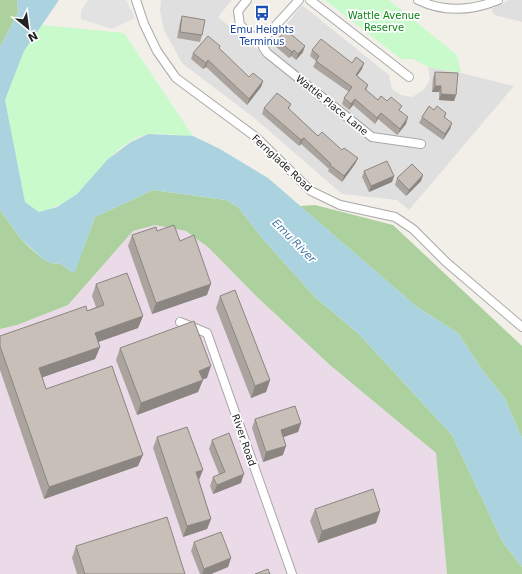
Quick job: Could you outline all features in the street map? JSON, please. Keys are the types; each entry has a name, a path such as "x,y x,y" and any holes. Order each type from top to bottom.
{"street":[{"name":"Fernglade Road","path":"136,0 144,24 157,51 176,78 257,138 311,191 340,205 395,218 413,229 446,262 522,327"},
{"path":"247,0 238,11 240,25 253,37 268,34 299,0"},
{"path":"310,0 409,77"},
{"path":"418,0 452,10 476,8 498,0"},
{"name":"Wattle Place Lane","path":"261,36 263,47 267,53 372,137 421,144"},
{"name":"River Road","path":"180,322 207,333 292,574"}],"shaded area":[{"path":"88,0 126,0 135,18 112,29 81,19 81,11"},
{"path":"161,0 232,0 218,17 371,141 372,134 267,49 302,5 389,75 392,89 401,95 412,97 424,90 430,79 428,67 461,73 514,86 409,210 397,200 342,194 253,117 182,63 164,30 160,11"},
{"path":"509,0 522,0 522,22 495,15 491,9"},
{"path":"155,225 186,231 209,248 256,296 331,366 436,453 447,574 0,574 0,329 19,324 68,305 133,231"}],"green space":[{"path":"0,0 17,0 18,13 0,47"},
{"name":"Wattle Avenue Reserve","path":"325,0 389,0 457,55 461,73 428,67 413,59 401,59"},
{"path":"42,25 124,33 193,136 147,134 136,138 117,151 73,197 55,207 39,212 25,202 5,100 24,51"},
{"path":"153,190 226,200 238,207 263,239 315,297 359,334 452,435 502,541 522,567 522,574 447,574 436,453 331,366 256,296 209,248 186,231 155,225 133,231 68,305 17,325 0,329 0,210 21,239 30,248 43,259 51,263 61,264 72,272 75,271 95,217"},
{"path":"315,205 393,225 522,346 522,438 505,399 483,371 458,333 417,307 300,206"}],"water":[{"name":"Emu River","path":"17,0 59,0 24,51 5,100 25,202 39,212 57,207 77,194 108,159 131,142 148,134 193,136 220,149 268,178 417,307 458,333 483,371 505,399 522,438 522,567 502,541 452,435 359,334 315,297 263,239 238,207 226,200 153,190 95,217 75,272 72,272 61,264 51,263 43,259 21,239 0,210 0,47 18,13"}],"building":[{"path":"182,16 205,20 202,35 180,32"},
{"path":"286,30 305,46 298,54 294,50 292,52 277,40"},
{"path":"208,36 220,46 219,48 249,77 253,73 263,81 249,99 208,60 206,63 193,53"},
{"path":"321,39 352,63 356,57 364,63 356,75 368,85 365,89 378,100 381,96 387,101 391,97 402,106 399,110 408,117 400,129 381,113 377,118 355,99 351,104 344,98 352,87 316,61 319,56 312,50"},
{"path":"435,72 458,73 456,95 441,94 441,86 435,86"},
{"path":"277,93 291,104 288,108 318,136 322,132 342,150 344,148 358,158 344,176 330,165 331,164 304,138 301,140 264,108"},
{"path":"429,106 434,110 437,106 446,113 444,117 452,123 445,134 422,117"},
{"path":"387,161 394,176 371,186 364,171"},
{"path":"412,164 423,175 409,190 397,178"},
{"path":"174,225 180,241 194,235 211,284 156,303 132,235 156,227 157,231"},
{"path":"127,273 143,316 95,333 100,347 39,368 46,389 112,366 143,455 49,487 0,346 0,336 86,306 87,311 104,305 96,284"},
{"path":"235,290 270,380 255,386 220,296"},
{"path":"194,321 211,366 199,371 203,380 141,403 120,348"},
{"path":"295,406 301,423 281,430 286,446 266,452 255,419"},
{"path":"187,427 203,470 196,472 211,519 187,526 157,437"},
{"path":"229,433 244,474 217,485 213,477 225,472 212,440"},
{"path":"373,489 380,511 322,531 315,509"},
{"path":"167,517 185,574 85,574 76,546"},
{"path":"221,532 231,558 204,569 194,542"},
{"path":"268,569 270,574 255,574"}],"place":[{"name":"Emu Heights Terminus","path":"262,13"}]}
